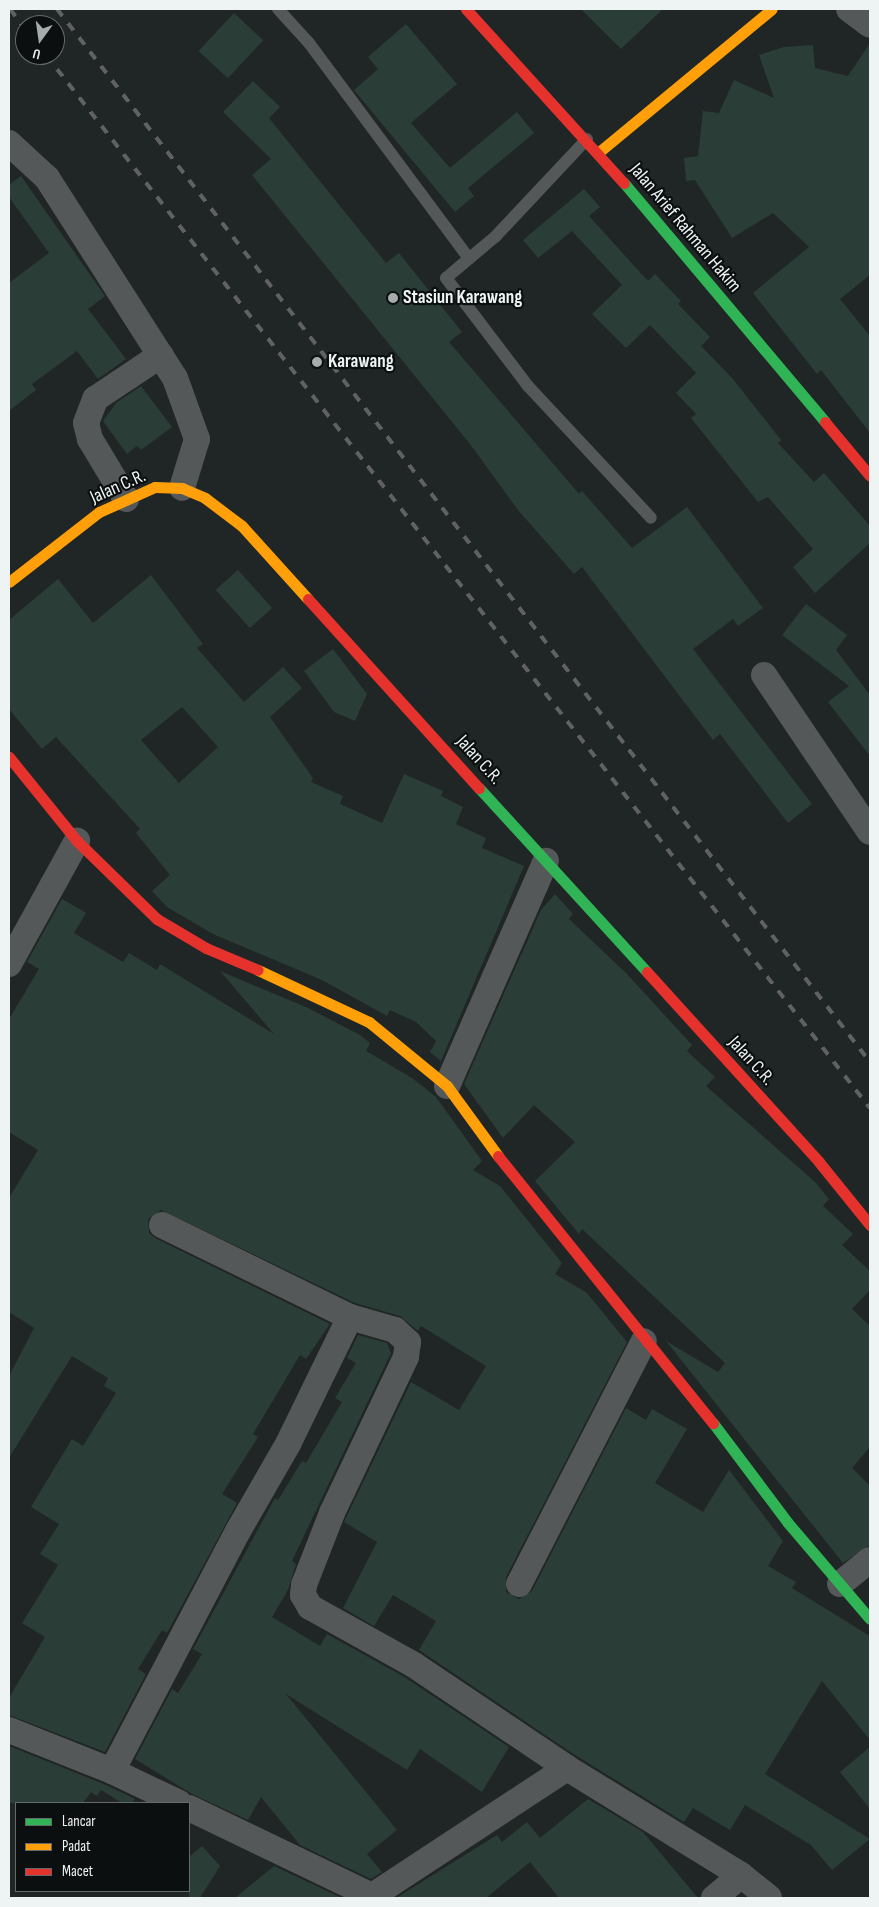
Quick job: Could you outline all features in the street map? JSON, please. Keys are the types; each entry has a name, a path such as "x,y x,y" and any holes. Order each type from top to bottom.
{"street":[{"name":"Jalan Arief Rahman Hakim","path":"466,9 587,139 870,476"},
{"path":"598,152 772,9"},
{"path":"849,9 870,25"},
{"path":"9,143 47,178 161,355 196,429 197,439 182,488"},
{"path":"126,499 90,439 86,423 95,399 161,355"},
{"name":"Jalan C.R.","path":"9,582 99,512 126,499 155,487 182,488 205,498 242,526 819,1162 870,1225"},
{"path":"764,675 870,832"},
{"path":"9,757 77,841 157,919 206,948 315,994 369,1022 447,1086 519,1186 870,1619"},
{"path":"9,964 77,841"},
{"path":"447,1086 546,861"},
{"path":"162,1225 350,1317 395,1330 404,1336 407,1349 332,1513 303,1595 310,1607 414,1665 567,1768 741,1875 769,1898"},
{"path":"112,1771 238,1531 288,1444 350,1317"},
{"path":"519,1584 644,1341"},
{"path":"840,1584 870,1560"},
{"path":"9,1730 112,1771 177,1802"},
{"path":"190,1808 370,1897 567,1768"},
{"path":"714,1898 741,1875"}],"lane":[{"path":"278,9 309,43 468,256"},
{"path":"587,139 496,236 468,256 446,278 528,386 651,518"}],"building":[{"path":"581,9 663,9 621,49"},
{"path":"234,13 263,40 228,78 199,51"},
{"path":"406,24 457,84 411,123 450,168 517,112 534,133 468,188 474,196 455,212 354,90 378,69 368,57"},
{"path":"870,43 870,275 840,299 870,336 870,433 821,370 817,374 753,293 809,247 773,213 732,238 695,180 686,181 684,158 698,156 703,111 719,113 734,80 774,98 759,55 784,47 813,45 815,68 848,76"},
{"path":"253,81 280,107 269,118 386,263 399,253 462,332 449,342 579,494 582,491 632,548 687,507 763,608 738,626 733,619 693,649 812,804 788,823 720,734 713,740 582,567 574,574 518,510 470,444 252,175 271,159 223,112"},
{"path":"21,176 105,296 88,309 126,359 98,379 77,351 32,384 36,390 9,411 9,283 49,253 9,197 9,185"},
{"path":"584,189 600,207 589,216 648,281 655,274 681,301 678,304 710,337 701,346 733,379 781,440 778,443 814,482 824,473 870,526 870,543 815,593 793,567 813,549 768,497 758,502 691,418 696,414 676,393 696,373 650,325 626,348 592,314 622,285 572,231 538,258 523,240"},
{"path":"141,386 172,427 141,450 137,446 127,454 103,421 116,403"},
{"path":"238,570 272,608 250,628 216,590"},
{"path":"151,575 203,644 197,648 244,702 283,667 302,688 270,717 313,778 311,782 343,796 340,804 382,823 404,774 443,791 441,796 463,807 456,824 486,838 482,848 524,866 441,1061 430,1052 436,1041 416,1022 390,1010 387,1016 322,980 213,934 167,907 152,891 170,875 136,833 140,829 56,737 42,749 9,709 9,620 58,579 93,623","holes":["182,707 218,747 179,783 141,740"]},
{"path":"806,604 847,635 836,650 870,695 870,756 828,702 849,686 782,635"},
{"path":"333,649 367,694 355,721 334,712 304,671"},
{"path":"555,894 573,914 569,919 627,974 692,1045 687,1051 715,1077 706,1086 815,1182 829,1199 823,1206 853,1234 842,1245 870,1271 870,1290 852,1309 870,1326 870,1447 852,1468 870,1486 870,1545 843,1563 666,1341 718,1372 725,1363 582,1229 579,1234 535,1181 575,1142 534,1105 503,1138 464,1084 541,910"},
{"path":"62,899 86,913 74,933 123,962 129,953 157,970 160,964 274,1034 220,971 308,1008 360,1035 370,1043 366,1051 412,1078 436,1097 482,1161 473,1170 500,1186 562,1263 555,1274 587,1293 627,1342 506,1577 506,1592 519,1599 532,1591 626,1408 646,1420 652,1409 687,1429 655,1483 703,1512 729,1470 783,1541 768,1566 796,1582 792,1588 870,1636 870,1740 822,1681 765,1774 870,1839 832,1870 811,1845 745,1805 730,1830 693,1808 684,1822 575,1755 419,1650 436,1621 393,1595 374,1626 343,1608 377,1542 344,1522 411,1382 459,1410 486,1366 421,1326 418,1331 400,1316 355,1303 161,1210 148,1219 149,1233 155,1238 330,1324 306,1359 300,1355 253,1434 258,1437 222,1494 237,1503 167,1633 162,1630 138,1669 146,1674 105,1752 9,1715 9,1698 45,1637 22,1623 58,1565 40,1554 59,1524 31,1507 72,1439 83,1446 116,1393 104,1386 108,1378 72,1356 9,1458 9,1376 34,1328 9,1312 9,1198 38,1150 9,1132 9,1019 39,969 27,962"},
{"path":"358,1335 387,1343 391,1353 292,1561 296,1564 288,1590 272,1617 320,1646 327,1634 406,1678 509,1747 482,1792 420,1749 407,1770 286,1694 397,1830 367,1854 382,1872 371,1879 300,1845 261,1797 248,1820 192,1794 135,1759 172,1689 178,1693 202,1654 193,1649 275,1498 278,1500 302,1461 306,1463 342,1402 335,1398 356,1363 347,1358"},
{"path":"9,1746 106,1785 135,1799 133,1802 120,1802 101,1790 97,1796 91,1792 84,1802 9,1803"},
{"path":"870,1747 870,1809 840,1772"},
{"path":"588,1799 643,1832 698,1898 559,1898 530,1862 486,1898 396,1898 497,1835 502,1842 527,1822 540,1838"},
{"path":"202,1846 220,1866 200,1898 189,1898 190,1856"},
{"path":"274,1866 342,1898 235,1898"}],"railway":[{"path":"10,9 15,16"},
{"path":"57,9 870,1062"},
{"path":"54,65 870,1108"}],"traffic: fast":[{"path":"624,183 825,422"},
{"path":"479,788 647,972"},
{"path":"713,1423 788,1523 870,1619"}],"traffic: slow":[{"path":"599,152 772,9"},
{"path":"9,582 99,512 155,487 182,488 205,498 242,526 308,599"},
{"path":"258,970 369,1022 447,1086 498,1156"}],"traffic: jam":[{"path":"466,9 624,183"},
{"path":"825,422 870,476"},
{"path":"308,599 479,788"},
{"path":"9,757 77,841 157,919 206,948 258,970"},
{"path":"647,972 819,1162 870,1225"},
{"path":"498,1156 713,1423"}],"place":[{"name":"Stasiun Karawang","path":"393,298"},
{"name":"Karawang","path":"317,362"}]}
